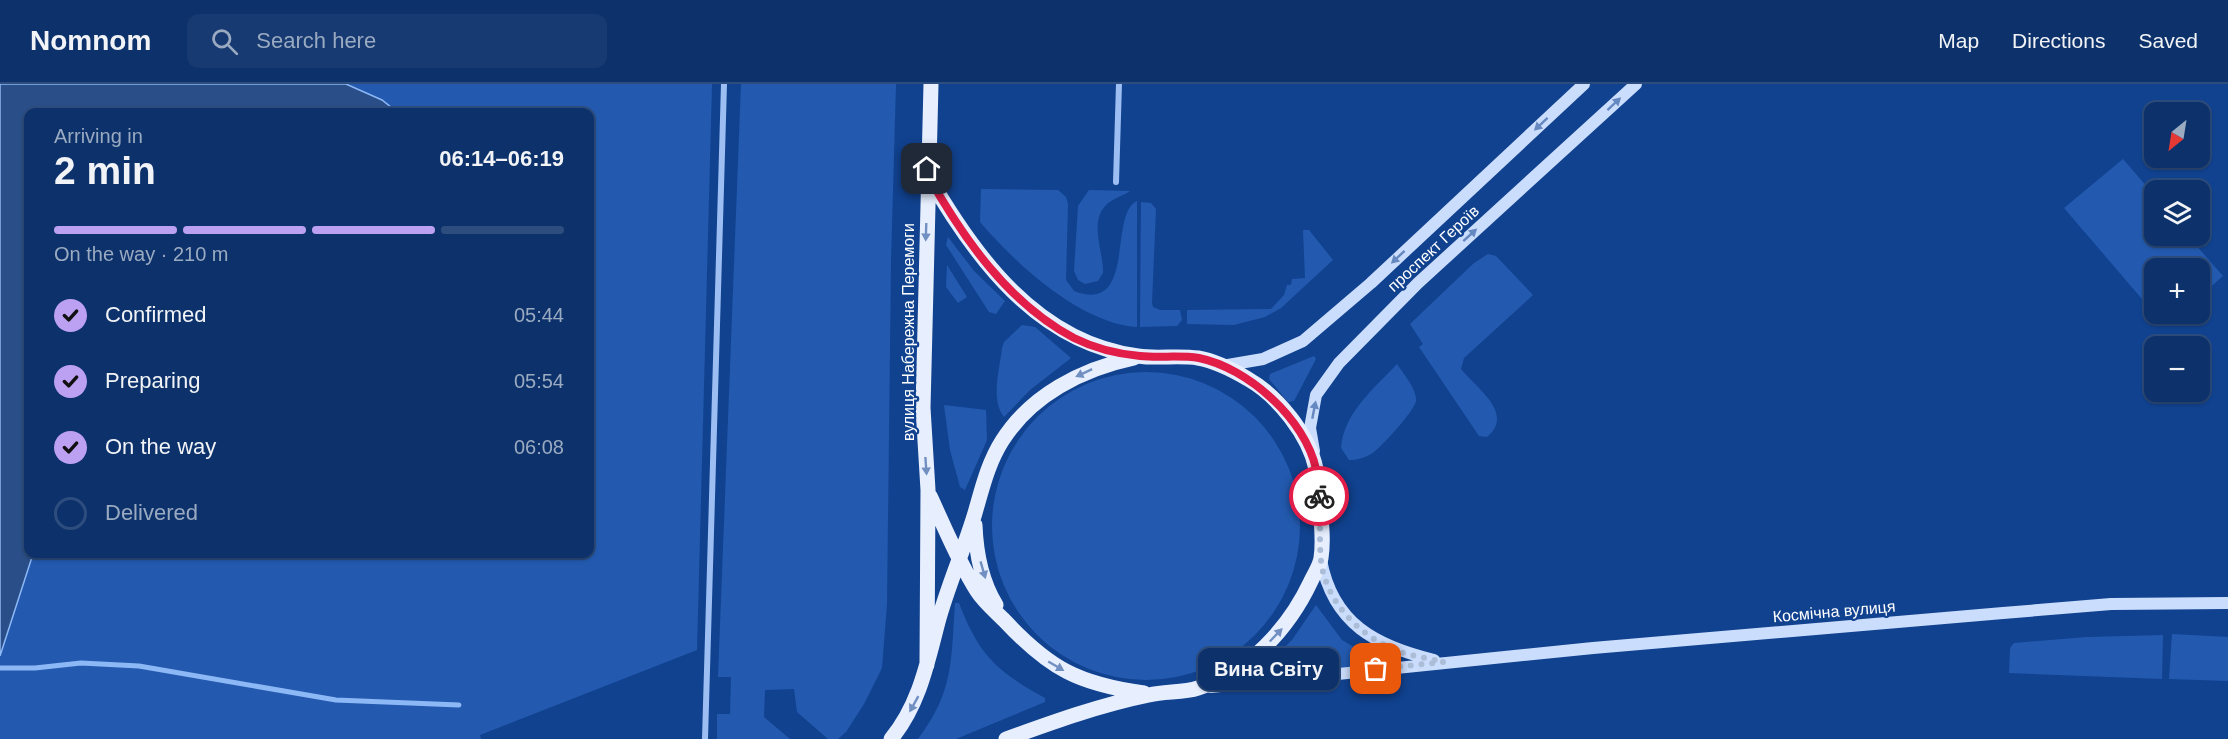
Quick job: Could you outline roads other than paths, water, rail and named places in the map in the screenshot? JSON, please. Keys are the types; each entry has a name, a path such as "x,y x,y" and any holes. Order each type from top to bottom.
{"main road":[{"name":"вулиця Набережна Перемоги","path":"927,665 928,490 923,408 931,84"},
{"name":"проспект Героїв","path":"1222,366 1263,359 1303,341 1371,283 1584,84"},
{"name":"проспект Героїв","path":"1316,468 1310,428 1317,395 1339,363 1418,283 1636,84"},
{"name":"вулиця Набережна Перемоги","path":"927,174 972,246 1025,304 1075,338 1102,349 1140,356 1198,358 1222,366 1251,381 1279,405 1301,434 1316,468 1322,528 1321,560 1305,594 1286,625 1253,656 1231,672 1198,688 1151,694 1068,716 1006,739"},
{"name":"вулиця Набережна Перемоги","path":"891,739 919,694 945,597 975,513 981,487 1002,441 1018,421 1067,381 1100,365 1140,356"},
{"name":"вулиця Набережна Перемоги","path":"928,490 959,559 978,594 1039,656 1075,677 1104,687 1151,694"},
{"name":"вулиця Набережна Перемоги","path":"975,513 975,545 989,593 1011,628"},
{"name":"Космічна вулиця","path":"1321,560 1334,598 1349,620 1374,640 1397,651 1444,662"},
{"name":"Космічна вулиця","path":"1198,688 1444,662 2087,606 2228,603"}],"street":[{"path":"705,739 724,84"},
{"path":"1116,182 1119,84"}],"waterway":[{"path":"0,668 35,668 81,663 139,666 336,700 459,705"}],"place":[{"name":"Вина Світу","path":"1376,669"}]}
